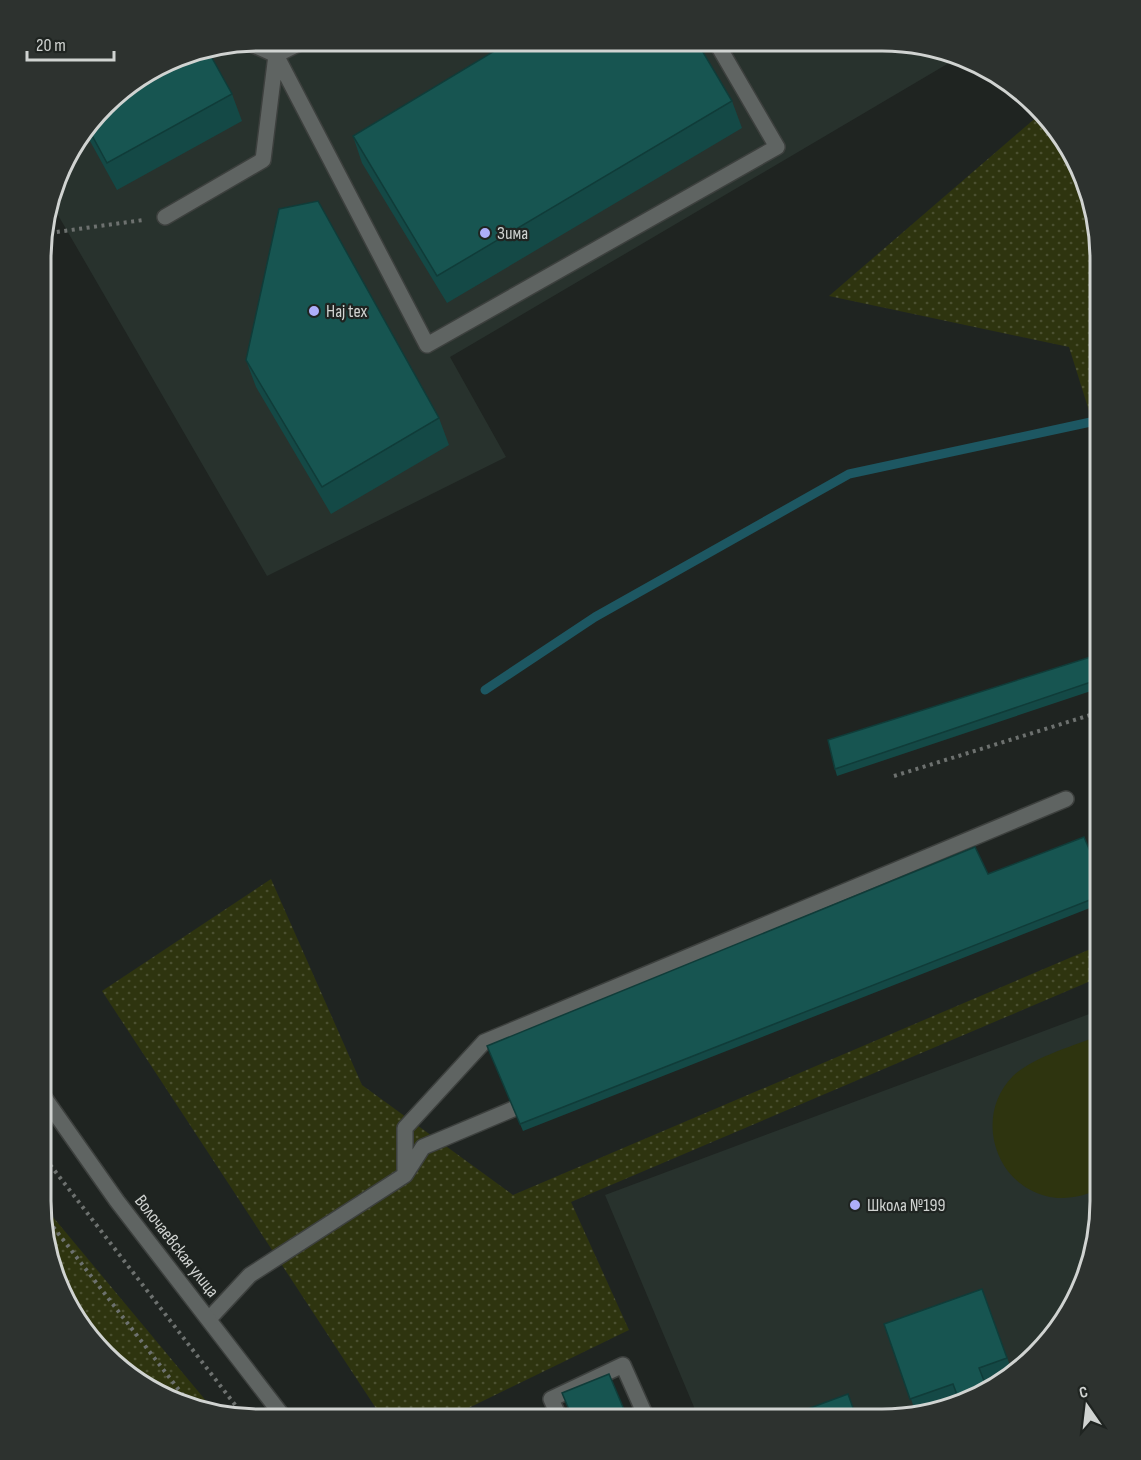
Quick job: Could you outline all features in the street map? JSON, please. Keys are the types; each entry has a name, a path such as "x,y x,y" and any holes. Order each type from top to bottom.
{"street":[{"path":"267,51 276,55 427,345 777,147 721,51"},
{"path":"276,55 284,51"},
{"path":"165,217 263,160 276,55"},
{"path":"405,1175 405,1128 484,1042 1066,799"},
{"name":"Волочаевская улица","path":"51,1107 117,1201 277,1409"},
{"path":"208,1319 250,1275 405,1175 423,1147 513,1109"},
{"path":"555,1409 550,1399 623,1365 643,1409"}],"path":[{"path":"53,232 165,217"},
{"path":"894,776 1090,715"},
{"path":"51,1166 237,1408"},
{"path":"53,1227 182,1394"}],"shaded area":[{"path":"259,51 882,51 923,55 950,62 450,357 506,457 267,576 56,212 67,179 86,143 122,103 143,86 179,67 205,58"},
{"name":"Школа №199","path":"1090,1014 1090,1215 1079,1268 1069,1293 1055,1317 1019,1357 998,1374 974,1388 949,1398 896,1409 695,1409 605,1195"}],"green space":[{"path":"1035,119 1062,155 1083,205 1090,259 1090,414 1069,347 829,296"},
{"path":"271,879 362,1085 513,1195 1090,949 1090,981 571,1202 629,1330 467,1409 376,1409 102,991"},
{"path":"1090,1039 1090,1193 1087,1194 1060,1198 1046,1196 1028,1189 1013,1177 1002,1163 995,1146 994,1109 1001,1092 1021,1069"},
{"path":"52,1218 207,1402 167,1388 132,1366 94,1328 67,1281 58,1255"}],"building":[{"name":"Зима","path":"494,51 702,51 732,101 437,276 353,136"},
{"path":"211,57 232,94 107,163 92,136 103,122 143,86 179,67"},
{"path":"318,201 439,418 322,487 246,360 279,209"},
{"path":"1090,657 1090,682 835,769 828,740"},
{"path":"1084,837 1090,851 1090,900 520,1124 487,1046 975,847 988,874"},
{"path":"982,1289 1007,1358 979,1368 984,1382 974,1388 957,1395 953,1384 910,1399 884,1324"},
{"path":"609,1374 624,1409 569,1409 562,1393"},
{"path":"848,1394 853,1409 807,1409"}],"waterway":[{"path":"485,690 595,617 849,474 1090,422"}],"place":[{"name":"Зима","path":"485,233"},
{"name":"Haj tex","path":"314,311"},
{"name":"Школа №199","path":"855,1205"}]}
